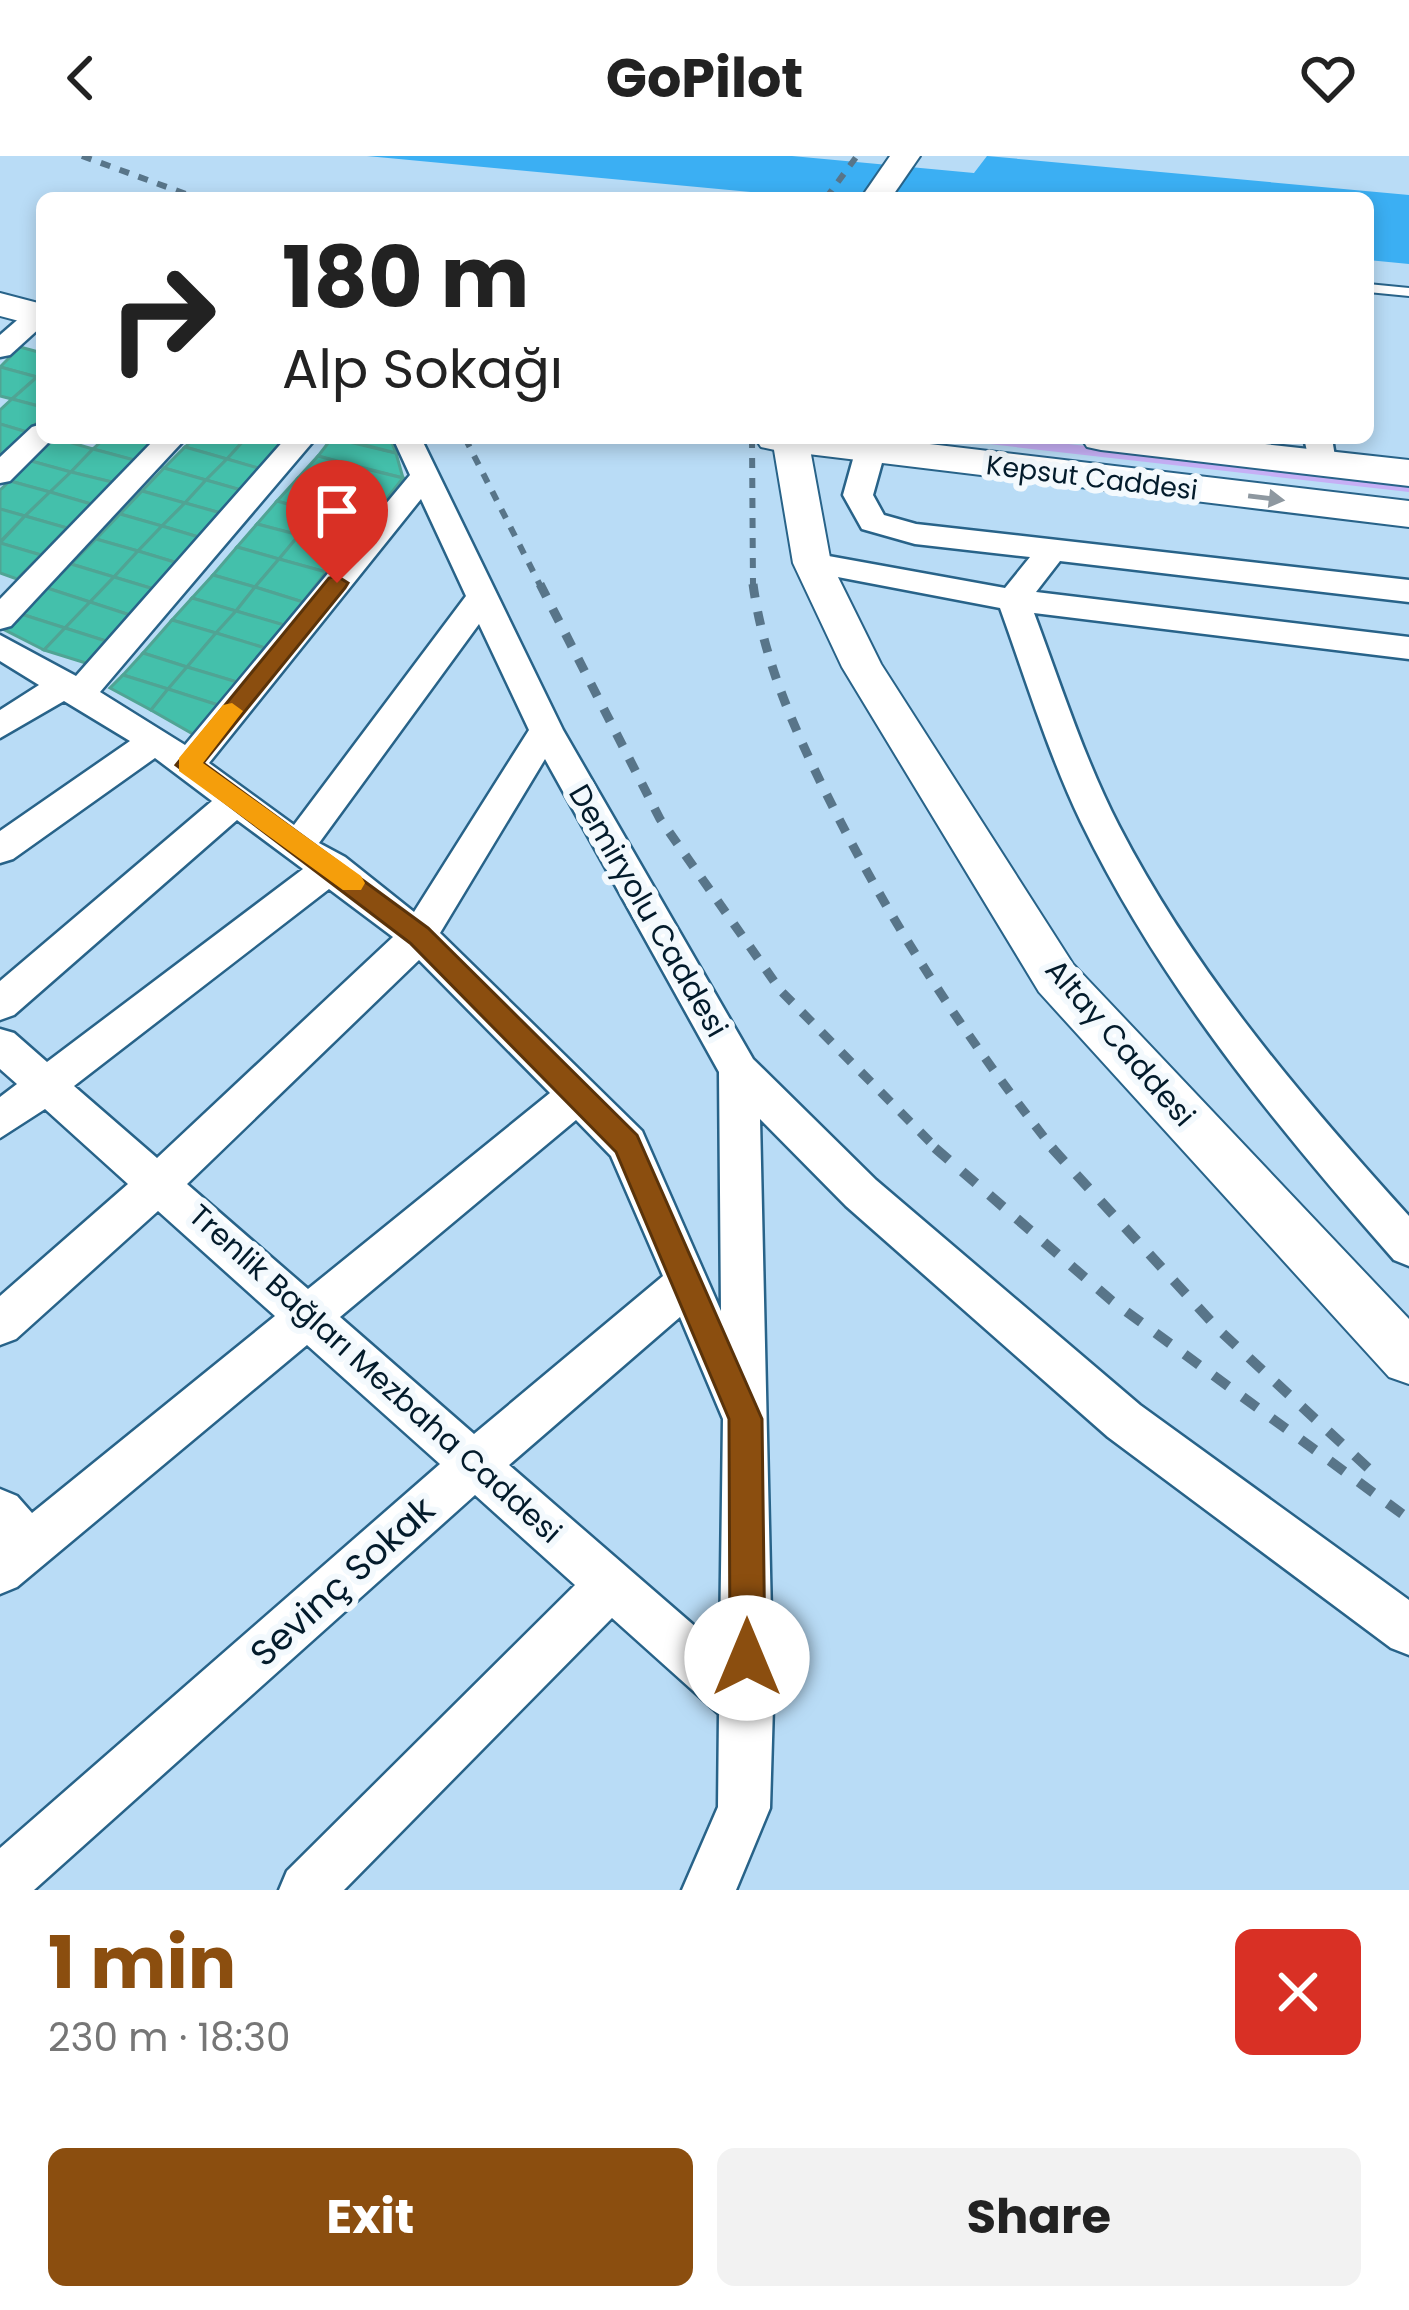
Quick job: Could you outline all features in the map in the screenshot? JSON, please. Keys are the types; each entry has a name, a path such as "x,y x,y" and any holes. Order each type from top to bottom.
{"main road":[{"path":"0,279 36,304"},
{"path":"0,304 36,307"},
{"name":"Kepsut Caddesi","path":"818,444 1409,514"},
{"name":"Kepsut Caddesi","path":"1210,444 1320,451 1409,473"}],"street":[{"path":"880,192 905,156"},
{"path":"0,350 36,312"},
{"path":"0,474 36,439"},
{"path":"0,618 166,444"},
{"path":"0,727 72,688 296,444"},
{"name":"Demiryolu Caddesi","path":"410,444 545,730 739,1071 748,1706 744,1808 709,1890"},
{"name":"Altay Caddesi","path":"786,444 812,563 862,667 1056,979 1409,1358"},
{"path":"870,452 858,495 873,522 914,534 1409,591"},
{"path":"0,849 171,753 426,474"},
{"path":"812,563 873,522"},
{"path":"1013,600 1052,550"},
{"path":"812,563 1013,600 1409,648"},
{"path":"0,1120 316,856 482,597"},
{"path":"1013,600 1100,823 1178,956 1365,1198 1409,1246"},
{"path":"0,646 171,753 419,935 627,1144 746,1419"},
{"path":"0,1324 161,1182 419,935 545,730"},
{"path":"0,1004 237,800"},
{"name":"Trenlik Bağları Mezbaha Caddesi","path":"0,1045 161,1182 748,1706"},
{"path":"739,1071 861,1193 1124,1421 1409,1630"},
{"path":"10,1543 310,1315 578,1094"},
{"path":"1365,1198 1409,1206"},
{"name":"Sevinç Sokak","path":"0,1884 476,1463 688,1283"},
{"path":"306,1890 611,1584"}],"lane":[{"path":"1374,289 1409,292"}],"shaded area":[{"path":"989,444 1068,444 1409,483 1409,492"}],"water":[{"path":"367,156 792,156 974,173 987,156 1409,195 1409,264 1374,261 1374,192 750,192"}],"building":[{"path":"20,347 36,351 36,377 0,367"},
{"path":"0,367 36,377 12,399 0,396"},
{"path":"36,378 36,405 12,399"},
{"path":"12,399 36,405 36,424 27,432 0,424 0,410"},
{"path":"0,424 27,432 3,454 0,453"},
{"path":"49,444 93,449 71,472 31,461"},
{"path":"98,444 150,444 134,460 93,449"},
{"path":"188,444 241,444 227,459 185,447"},
{"path":"241,444 291,446 268,471 227,459"},
{"path":"327,444 358,444 396,453 403,478 318,456"},
{"path":"361,444 392,444 396,453"},
{"path":"185,447 227,459 206,480 164,468"},
{"path":"93,449 134,460 112,482 71,472"},
{"path":"318,456 358,467 339,489 298,478"},
{"path":"227,459 268,471 248,492 206,480"},
{"path":"31,461 71,472 50,492 10,481"},
{"path":"358,467 403,478 385,501 339,489"},
{"path":"164,468 206,480 185,503 142,491"},
{"path":"71,472 112,482 91,504 50,492"},
{"path":"298,478 339,489 318,513 277,501"},
{"path":"206,480 248,492 228,515 185,503"},
{"path":"10,481 50,492 25,516 0,509 0,490"},
{"path":"339,489 385,501 365,526 318,513"},
{"path":"142,491 185,503 162,526 120,514"},
{"path":"50,492 91,504 67,528 25,516"},
{"path":"277,501 318,513 299,535 257,524"},
{"path":"185,503 228,515 205,539 162,526"},
{"path":"0,509 25,516 0,542"},
{"path":"318,513 365,526 346,549 299,535"},
{"path":"120,514 162,526 138,551 96,539"},
{"path":"25,516 67,528 41,555 0,543"},
{"path":"257,524 299,535 279,559 237,547"},
{"path":"162,526 205,539 181,564 138,551"},
{"path":"299,535 346,549 326,572 279,559"},
{"path":"96,539 138,551 114,577 71,564"},
{"path":"0,543 41,555 17,579 0,573"},
{"path":"237,547 279,559 255,587 213,575"},
{"path":"138,551 181,564 157,590 114,577"},
{"path":"279,559 326,572 303,602 255,587"},
{"path":"71,564 114,577 90,602 47,588"},
{"path":"213,575 255,587 236,611 192,598"},
{"path":"114,577 157,590 133,616 90,602"},
{"path":"255,587 303,602 284,625 236,611"},
{"path":"47,588 90,602 65,628 21,614"},
{"path":"192,598 236,611 216,633 172,620"},
{"path":"90,602 133,616 109,642 65,628"},
{"path":"236,611 284,625 265,648 216,633"},
{"path":"21,614 65,628 44,650 5,630"},
{"path":"172,620 216,633 187,667 143,653"},
{"path":"65,628 109,642 89,664 44,650"},
{"path":"216,633 265,648 237,682 187,667"},
{"path":"143,653 187,667 168,689 123,675"},
{"path":"187,667 237,682 218,705 168,689"},
{"path":"123,675 168,689 151,710 110,688"},
{"path":"168,689 218,705 193,734 151,710"}],"railway":[{"path":"82,156 181,192"},
{"path":"830,192 857,156"},
{"path":"468,444 541,587"},
{"path":"752,444 753,587"},
{"path":"540,584 660,819 781,991 939,1151"},
{"path":"753,584 785,703 860,860 937,988 1055,1151"},
{"path":"935,1148 1112,1301 1409,1519"},
{"path":"1052,1148 1218,1329 1381,1480"}],"slow traffic":[{"path":"232,711 188,765 352,883"}],"route":[{"path":"337,583 188,765 419,935 627,1144 746,1419 747,1658"}]}
